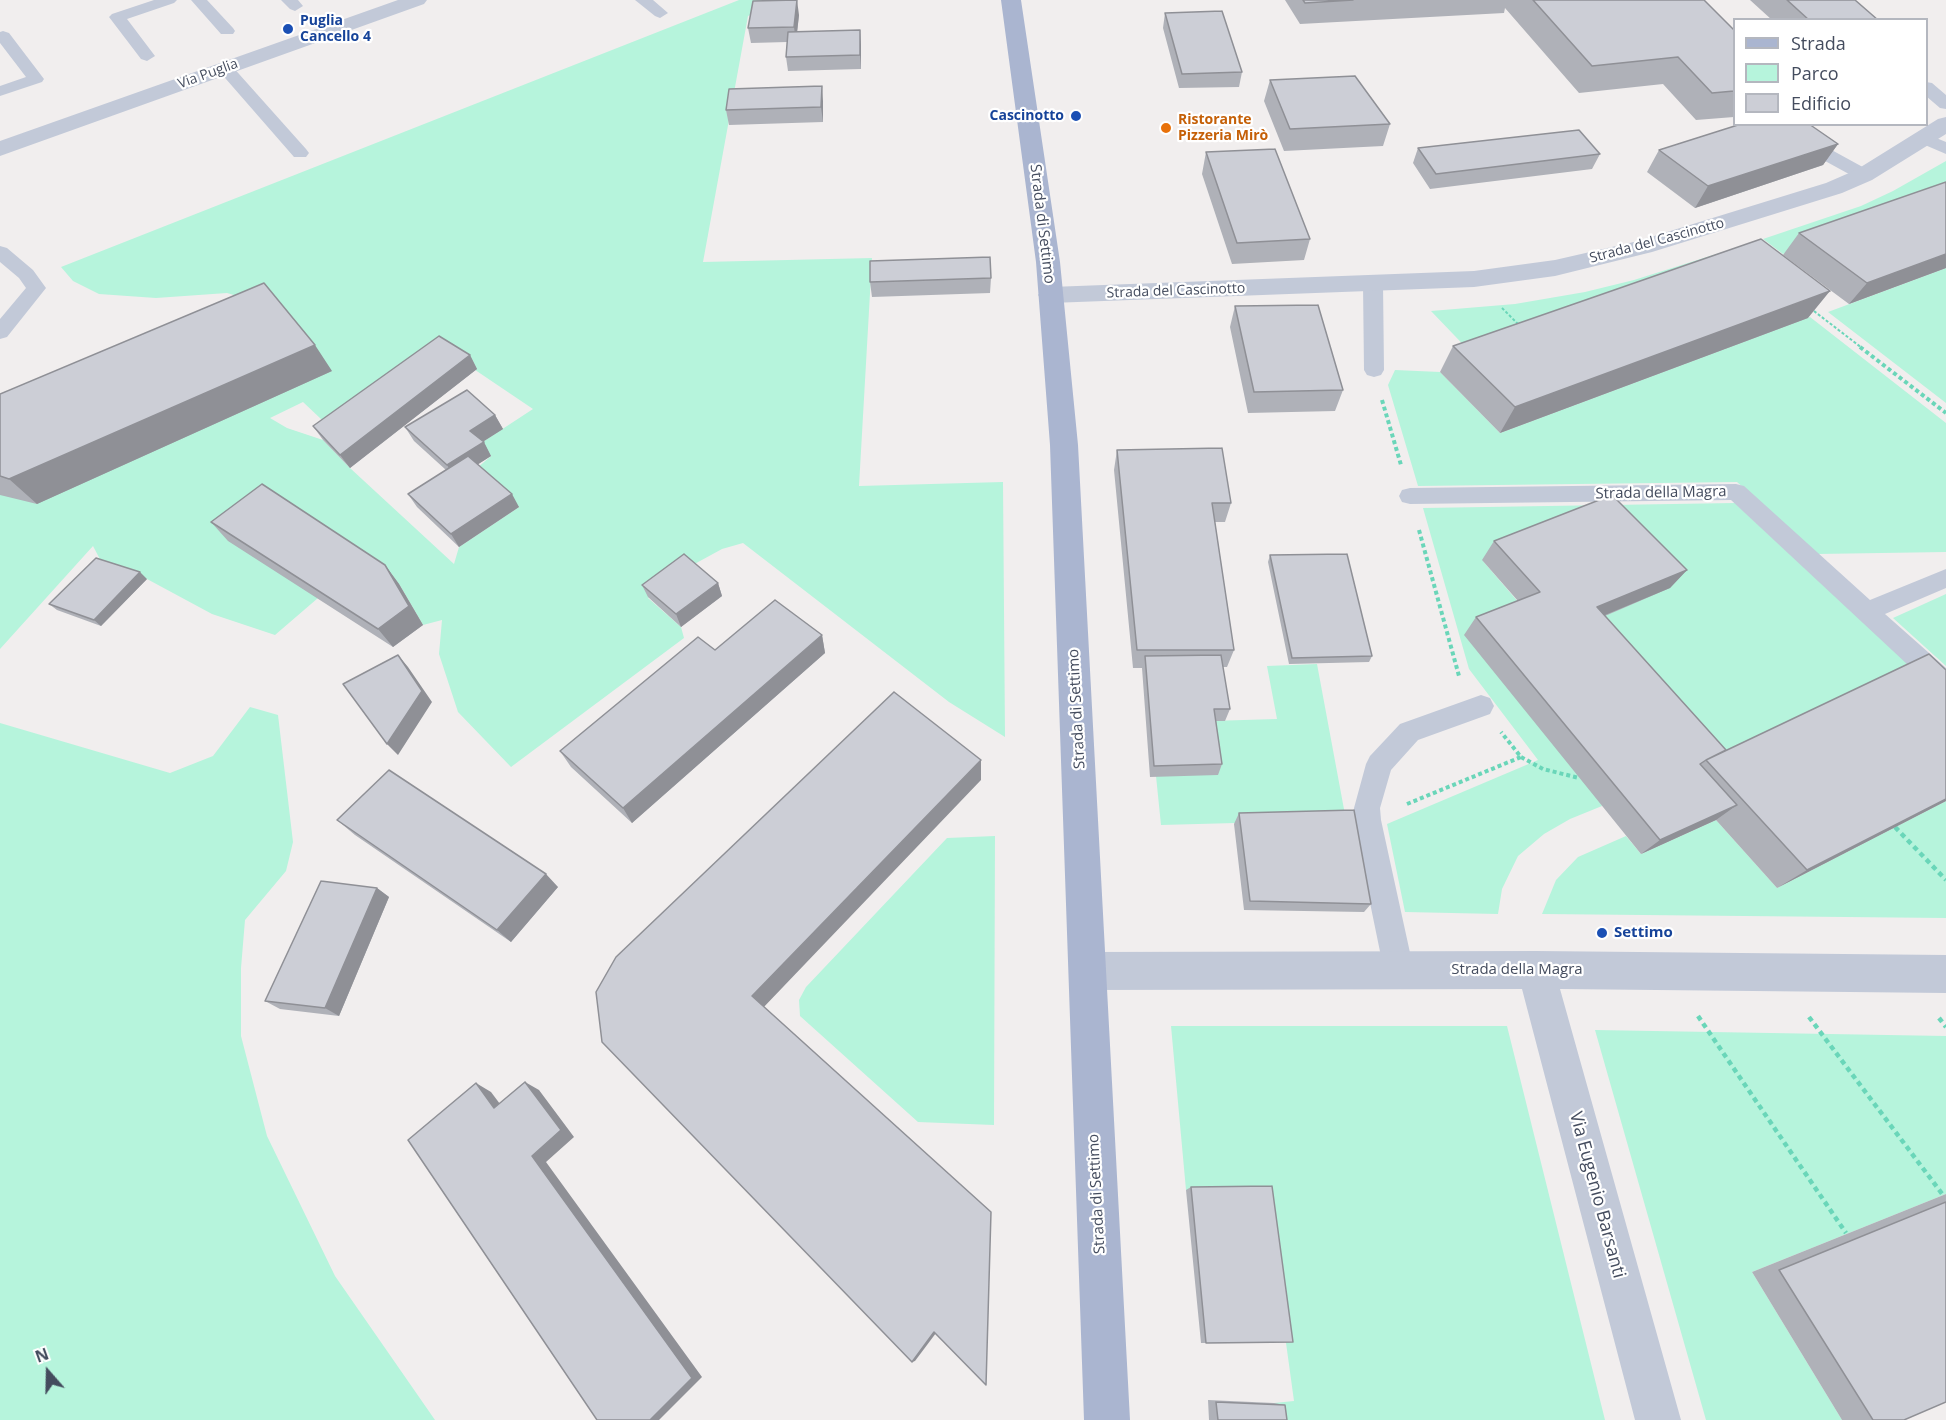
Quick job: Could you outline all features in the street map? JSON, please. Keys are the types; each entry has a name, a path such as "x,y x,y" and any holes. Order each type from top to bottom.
{"main road":[{"name":"Strada di Settimo","path":"1011,0 1051,295 1064,445 1089,971 1107,1420"}],"street":[{"name":"Via Puglia","path":"0,149 225,68 390,4 417,0"},
{"name":"Strada del Cascinotto","path":"1051,295 1498,278 1574,263 1736,220 1834,188 1864,175 1946,124"},
{"name":"Strada della Magra","path":"1089,971 1536,969 1946,974"},
{"name":"Via Eugenio Barsanti","path":"1536,969 1658,1420"}],"lane":[{"path":"147,56 117,17 169,0"},
{"path":"199,0 227,31"},
{"path":"643,0 660,13"},
{"path":"0,91 36,79 3,36"},
{"path":"225,68 300,153"},
{"path":"1928,89 1946,104"},
{"path":"1796,126 1822,152 1864,175"},
{"path":"1924,138 1946,150"},
{"path":"0,252 26,274 36,288 0,332"},
{"path":"1373,284 1374,370"},
{"name":"Strada della Magra","path":"1410,496 1736,492 1946,684"},
{"path":"1867,611 1946,578"},
{"path":"1399,971 1367,820 1367,808 1379,764 1409,732 1481,706"}],"path":[{"path":"1809,306 1946,413"},
{"path":"1374,370 1460,678 1521,757 1543,769 1579,778"},
{"path":"1367,820 1521,757"},
{"path":"1895,827 1946,880"},
{"path":"1666,971 1846,1233"},
{"path":"1773,972 1943,1196"}],"green space":[{"path":"739,0 787,0 748,16 703,262 872,258 859,486 1003,482 1005,737 949,702 743,543 722,549 689,567 648,598 681,627 684,638 511,767 458,712 439,654 442,620 423,625 399,584 318,598 275,635 212,614 147,579 103,565 93,546 0,649 0,495 261,303 227,293 156,298 99,294 73,281 61,267","holes":["447,351 533,409 478,445 491,456 476,469 519,507 459,547 454,564 323,440 287,428 270,418 303,402 321,419 344,425"]},
{"path":"1946,161 1946,209 1934,202 1783,254 1763,239 1861,206"},
{"path":"1726,251 1477,359 1431,311 1515,304 1585,292 1634,280"},
{"path":"1946,268 1946,403 1828,312"},
{"path":"1810,317 1946,423 1946,552 1817,554 1737,482 1418,486 1388,385 1395,370 1440,372 1500,433"},
{"path":"1735,503 1946,698 1708,768 1482,560 1526,611 1602,806 1570,819 1544,834 1518,856 1502,889 1498,914 1405,912 1387,824 1538,760 1469,669 1423,508"},
{"path":"1946,594 1946,666 1893,618"},
{"path":"1317,664 1346,820 1161,825 1156,776 1210,721 1277,719 1267,666"},
{"path":"250,707 278,715 293,842 286,871 245,920 241,968 241,1036 267,1136 335,1276 435,1420 0,1420 0,723 170,773 213,756"},
{"path":"1946,801 1946,918 1542,914 1556,880 1578,857 1626,836 1641,854 1716,820 1777,888"},
{"path":"995,836 994,1125 918,1122 800,1016 799,1000 806,987 947,838"},
{"path":"1171,1026 1507,1026 1605,1420 1276,1420 1274,1403 1294,1401 1265,1190 1186,1190"},
{"path":"1595,1030 1946,1036 1946,1194 1752,1272 1842,1420 1706,1420"}],"building":[{"path":"797,0 794,27 748,28 753,1"},
{"path":"1303,0 1353,0 1305,3"},
{"path":"1533,0 1704,0 1733,29 1733,91 1712,93 1678,57 1592,66"},
{"path":"1787,0 1855,0 1876,18 1807,18"},
{"path":"1222,11 1242,72 1182,74 1165,13"},
{"path":"860,30 860,55 786,57 788,32"},
{"path":"1355,76 1390,124 1290,129 1270,80"},
{"path":"822,86 821,107 726,110 729,89"},
{"path":"1735,126 1812,126 1838,144 1708,186 1659,150"},
{"path":"1579,130 1600,154 1436,174 1418,148"},
{"path":"1275,149 1310,239 1237,243 1206,152"},
{"path":"1946,182 1946,254 1867,283 1799,233"},
{"path":"1761,239 1830,291 1515,407 1453,346"},
{"path":"990,257 991,278 870,282 870,261"},
{"path":"264,283 315,345 9,479 0,476 0,394"},
{"path":"1318,305 1343,390 1254,392 1235,306"},
{"path":"439,336 470,355 340,455 313,426"},
{"path":"467,390 495,415 470,431 484,442 447,465 405,427"},
{"path":"1222,448 1231,503 1212,503 1234,650 1137,650 1117,450"},
{"path":"468,456 512,494 451,534 408,494"},
{"path":"262,484 385,565 409,606 378,629 211,522"},
{"path":"1612,495 1687,570 1597,607 1726,750 1700,764 1737,805 1660,840 1476,617 1540,592 1494,541"},
{"path":"684,554 718,583 676,614 642,585"},
{"path":"1347,554 1372,656 1292,658 1270,555"},
{"path":"96,558 140,572 94,620 49,604"},
{"path":"775,600 822,635 623,808 560,751 698,637 715,650"},
{"path":"1929,654 1946,670 1946,799 1807,870 1706,760"},
{"path":"398,655 422,691 387,744 343,684"},
{"path":"1221,655 1230,709 1214,709 1222,764 1154,766 1145,656"},
{"path":"894,692 981,760 752,996 991,1212 986,1385 934,1332 912,1362 602,1042 596,992 616,957"},
{"path":"389,770 546,874 497,930 337,820"},
{"path":"1354,810 1371,904 1250,901 1239,813"},
{"path":"321,881 377,888 325,1008 265,1001"},
{"path":"525,1082 561,1130 532,1156 692,1378 650,1420 597,1420 408,1140 476,1083 494,1108"},
{"path":"1272,1186 1293,1342 1206,1343 1191,1187"},
{"path":"1946,1202 1946,1402 1904,1420 1873,1420 1779,1270"},
{"path":"1216,1402 1285,1405 1287,1420 1218,1420"}],"place":[{"name":"Puglia Cancello 4","path":"288,29"},
{"name":"Cascinotto","path":"1076,116"},
{"name":"Ristorante Pizzeria Mirò","path":"1166,128"},
{"name":"Settimo","path":"1602,933"}]}
